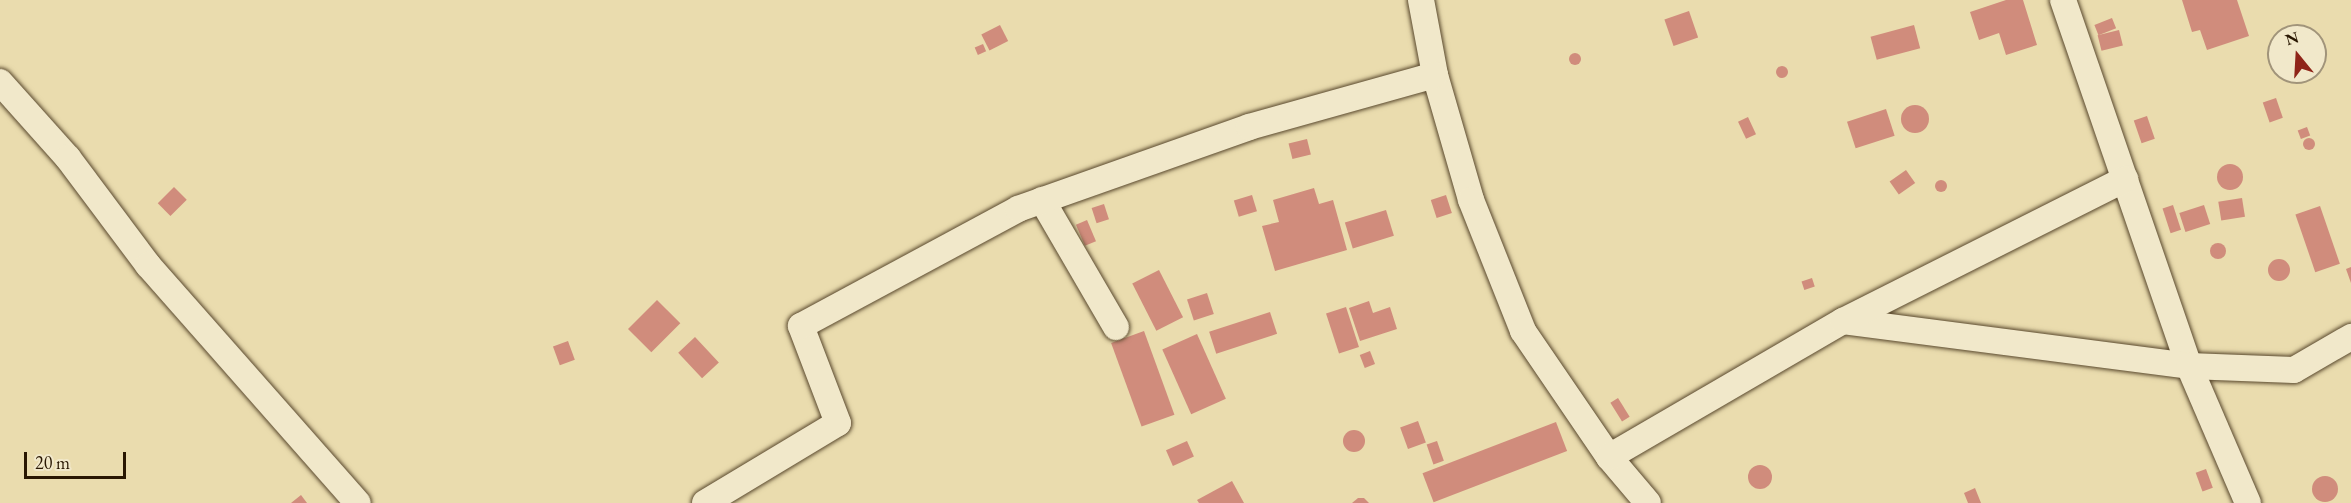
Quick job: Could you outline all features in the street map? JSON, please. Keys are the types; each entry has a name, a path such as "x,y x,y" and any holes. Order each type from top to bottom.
{"street":[{"path":"1421,0 1435,75 1471,200 1523,331 1609,457 1648,503"},
{"path":"2063,0 2189,366 2248,503"},
{"path":"705,503 838,423 801,326 1018,208 1249,127 1435,75"},
{"path":"0,82 68,158 148,265 358,503"},
{"path":"1609,457 1843,321 2125,179"},
{"path":"1042,200 1116,327"},
{"path":"1843,321 2189,366 2294,370 2351,338"}],"building":[{"path":"2006,0 2023,0 2037,45 2006,55 1999,33 1979,40 1970,12"},
{"path":"2182,0 2237,0 2249,36 2207,50 2200,30 2192,32"},
{"path":"1689,11 1698,37 1674,46 1664,19"},
{"path":"2112,18 2116,28 2099,35 2094,25"},
{"path":"1000,25 1008,41 989,51 981,35"},
{"path":"1914,25 1920,48 1877,60 1871,37"},
{"path":"2119,30 2123,46 2102,51 2098,35"},
{"path":"983,44 986,51 978,55 975,48"},
{"path":"1577,53 1581,59 1577,65 1573,65 1569,57"},
{"path":"1784,66 1788,72 1784,78 1780,78 1776,70"},
{"path":"2276,98 2283,118 2270,122 2263,103"},
{"path":"1915,105 1925,109 1929,119 1925,129 1915,133 1905,129 1901,119 1905,109"},
{"path":"1886,109 1895,136 1856,148 1847,122"},
{"path":"2147,116 2155,139 2142,143 2134,121"},
{"path":"1748,117 1756,134 1746,139 1738,122"},
{"path":"2307,127 2310,135 2301,139 2298,131"},
{"path":"2311,138 2315,144 2311,150 2307,150 2303,142"},
{"path":"1307,139 1311,155 1292,159 1289,144"},
{"path":"2230,164 2239,168 2243,177 2239,186 2230,190 2221,186 2217,177 2221,168"},
{"path":"1906,170 1915,183 1899,195 1890,181"},
{"path":"1943,180 1947,186 1943,192 1939,192 1935,184"},
{"path":"174,187 187,200 170,216 158,203"},
{"path":"1314,188 1319,204 1333,200 1347,250 1275,271 1262,226 1279,222 1273,200"},
{"path":"1252,195 1257,211 1239,217 1234,201"},
{"path":"1446,195 1452,213 1437,218 1431,200"},
{"path":"2242,198 2245,217 2221,221 2218,202"},
{"path":"1104,204 1109,219 1097,223 1092,208"},
{"path":"2173,205 2181,230 2171,233 2163,208"},
{"path":"2204,205 2210,224 2185,232 2179,213"},
{"path":"2320,206 2340,264 2315,272 2295,214"},
{"path":"1386,210 1394,236 1353,248 1345,223"},
{"path":"1087,220 1096,241 1085,246 1076,225"},
{"path":"2215,243 2221,243 2226,251 2224,257 2215,259 2210,254 2210,248"},
{"path":"2279,259 2289,266 2290,270 2283,280 2279,281 2269,274 2268,270 2275,260"},
{"path":"2351,267 2351,283 2346,269"},
{"path":"1159,270 1183,317 1156,331 1132,284"},
{"path":"1812,278 1815,287 1804,290 1802,281"},
{"path":"1207,293 1214,314 1194,320 1187,299"},
{"path":"657,300 680,323 651,352 628,329"},
{"path":"1369,301 1373,313 1390,307 1397,329 1360,341 1349,308"},
{"path":"1346,307 1359,347 1339,353 1326,313"},
{"path":"1270,312 1277,334 1216,354 1209,332"},
{"path":"1144,331 1174,415 1142,427 1111,343"},
{"path":"1197,334 1226,399 1191,414 1162,349"},
{"path":"695,337 719,363 702,378 678,353"},
{"path":"568,341 575,360 560,365 553,346"},
{"path":"1370,351 1375,364 1365,368 1360,355"},
{"path":"1618,398 1630,417 1622,421 1610,403"},
{"path":"1418,421 1426,443 1408,449 1400,427"},
{"path":"1556,422 1567,451 1434,502 1422,473"},
{"path":"1354,430 1362,433 1365,441 1362,449 1354,452 1346,449 1343,441 1346,433"},
{"path":"1187,441 1194,457 1173,466 1166,450"},
{"path":"1437,441 1444,461 1433,464 1427,445"},
{"path":"1755,465 1765,465 1772,472 1772,482 1765,489 1755,489 1748,482 1748,472"},
{"path":"2206,469 2213,488 2203,492 2196,473"},
{"path":"2325,476 2334,480 2338,489 2334,498 2325,502 2316,498 2312,489 2316,480"},
{"path":"1232,481 1244,503 1199,503 1197,500"},
{"path":"1975,488 1981,503 1968,503 1964,493"},
{"path":"301,495 307,503 291,503"},
{"path":"1358,498 1364,498 1369,503 1352,503"}]}
